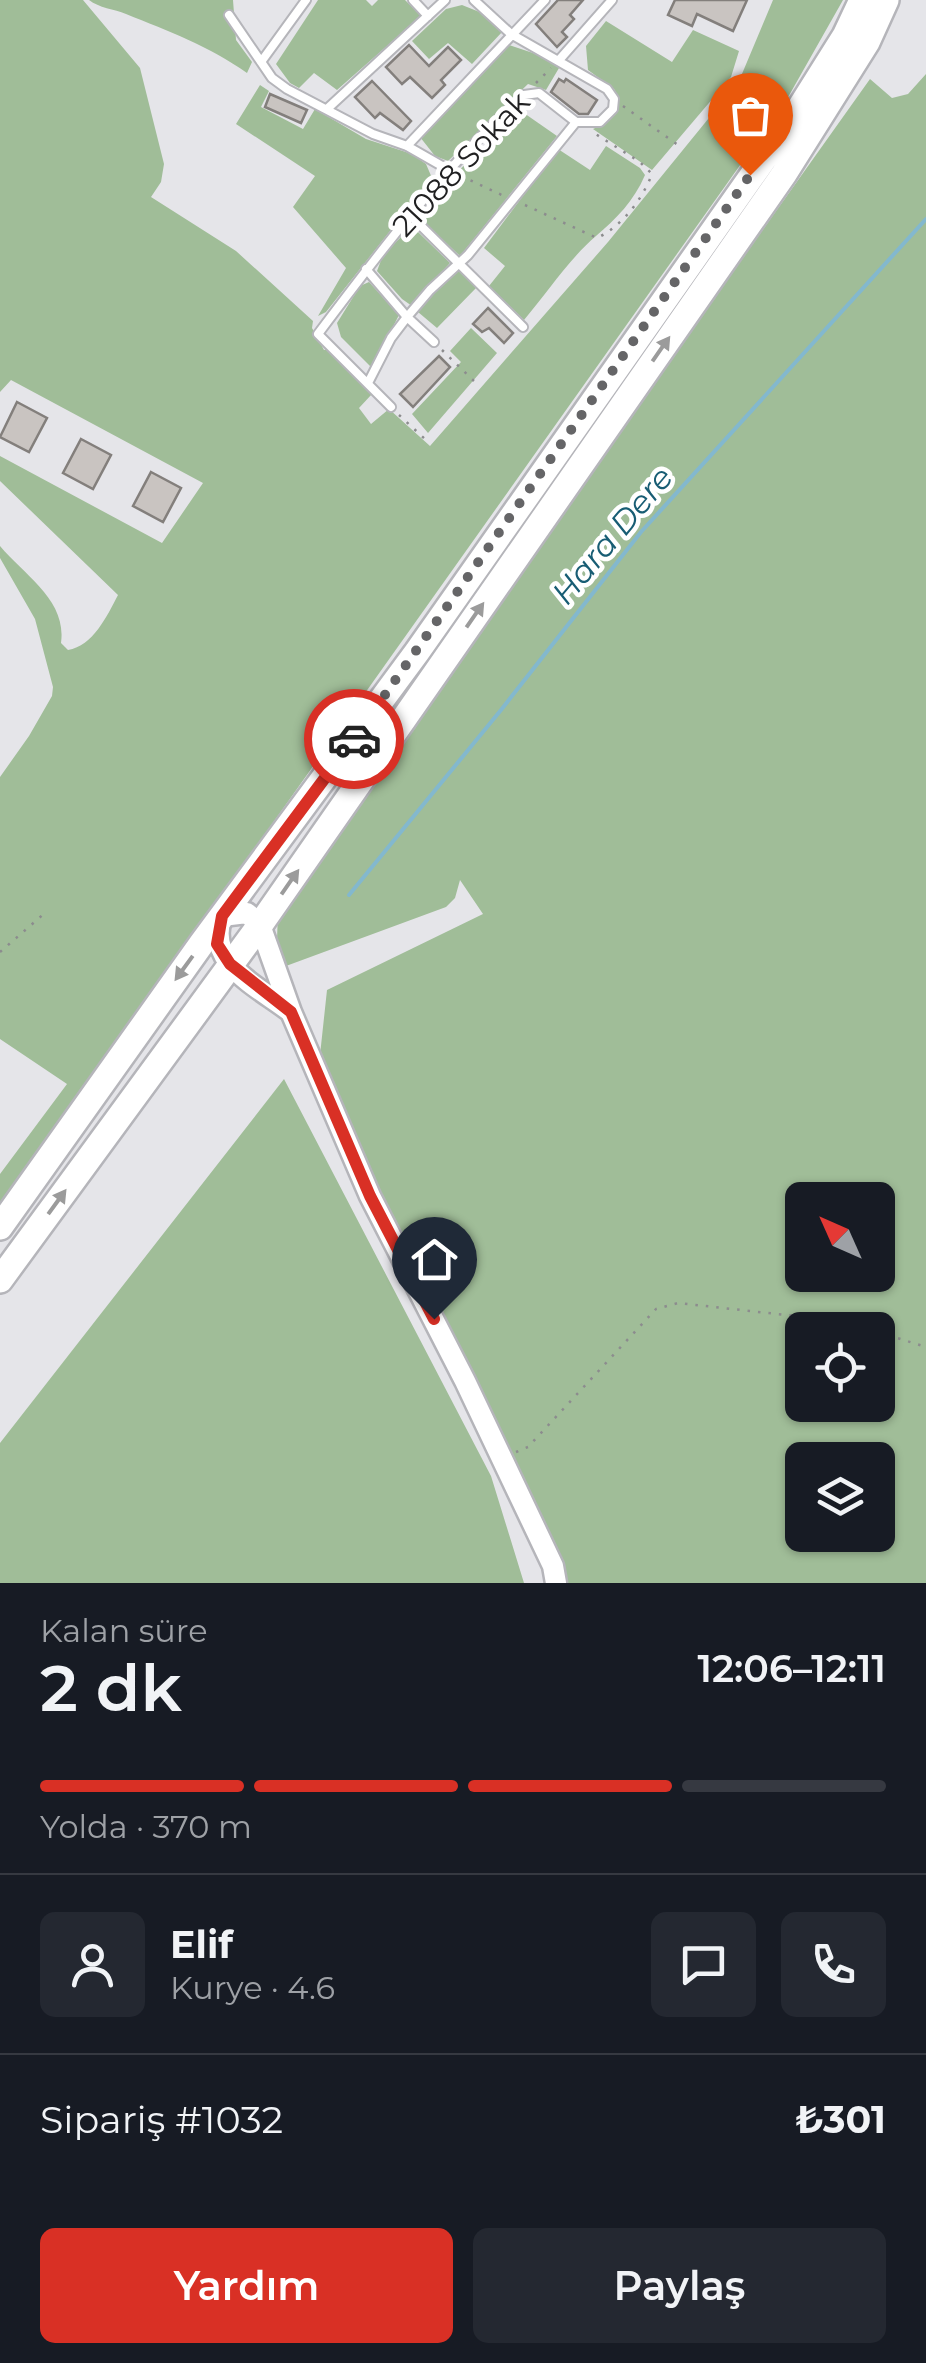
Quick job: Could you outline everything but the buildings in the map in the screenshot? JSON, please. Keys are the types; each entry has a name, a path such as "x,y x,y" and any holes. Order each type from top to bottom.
{"highway":[{"path":"0,1226 417,652 801,106 845,36 862,0"},
{"path":"0,1280 260,925 784,174 867,42 886,0"}],"street":[{"path":"291,1012 230,964 217,944 222,916 247,913 260,925 291,1012 370,1196 466,1381 552,1566 556,1583"}],"lane":[{"path":"262,62 306,0"},
{"path":"413,0 428,16"},
{"path":"327,109 445,0"},
{"path":"474,0 510,34 607,89 614,99 614,109 600,122 576,122 539,93 524,95"},
{"path":"407,146 545,0"},
{"path":"560,60 612,0"},
{"path":"229,15 287,90 449,170"},
{"name":"21088 Sokak","path":"368,383 318,334 410,214 524,95"},
{"path":"391,407 368,383 391,338 576,122"},
{"path":"410,214 523,327"},
{"path":"366,269 407,318 434,342"}],"path":[{"name":"21088 Sokak","path":"524,95 560,60"},
{"path":"614,99 678,145"},
{"path":"576,122 640,162 652,174 626,216 598,238"},
{"path":"434,342 476,383"},
{"path":"391,407 427,441"},
{"path":"0,952 46,912"},
{"path":"502,1459 528,1447 656,1309 678,1303 785,1315"},
{"path":"895,1337 926,1347"}],"green space":[{"path":"0,0 83,0 140,68 164,164 161,182 151,197 236,251 313,321 312,328 324,350 328,349 372,394 359,408 371,424 389,409 430,446 608,242 739,81 773,0 843,0 787,99 0,1207 0,1174 67,1084 0,1039 0,777 29,736 52,696 53,687 35,619 0,558 0,546 51,601 58,614 61,643 68,650 92,636 118,595 0,481 0,456 162,543 203,483 11,380 0,392"},
{"path":"89,0 233,0 236,40 252,62 247,73 188,40"},
{"path":"318,0 366,0 372,6 378,0 405,0 421,16 337,90 314,73 299,88 290,83 276,64"},
{"path":"462,5 487,15 503,31 472,64 448,43 429,59 412,41 446,9"},
{"path":"606,21 672,62 693,30 739,51 731,77 652,170 593,129 610,118 619,99 614,89 588,70 586,46"},
{"path":"509,45 542,56 559,68 546,90 528,84 448,161 435,156 420,137"},
{"path":"926,74 926,1583 563,1583 376,1193 320,1055 327,990 483,914 460,880 455,898 446,907 286,966 277,940 278,911 870,79 892,98 908,94"},
{"path":"260,85 269,91 261,107 303,129 315,109 366,139 412,154 426,164 432,178 326,312 318,316 346,268 293,207 315,176 236,124"},
{"path":"521,111 557,136 460,256 423,221 422,214 449,180"},
{"path":"606,146 645,175 624,209 577,255 524,320 489,286 505,266 484,248 558,149 590,170"},
{"path":"406,232 418,232 450,263 412,306 377,271 383,255"},
{"path":"458,270 476,288 437,328 418,312 434,289"},
{"path":"369,282 399,315 372,368 341,337 337,323 360,286"},
{"path":"471,328 497,353 428,433 412,414 461,362 450,351"},
{"path":"284,1079 491,1476 524,1583 0,1583 0,1443"}],"waterway":[{"name":"Hara Dere","path":"349,895 641,532 926,219"}],"way so far":[{"path":"354,739 750,175"}],"route":[{"path":"354,739 222,916 217,944 230,964 291,1012 349,1151 434,1319"}]}
